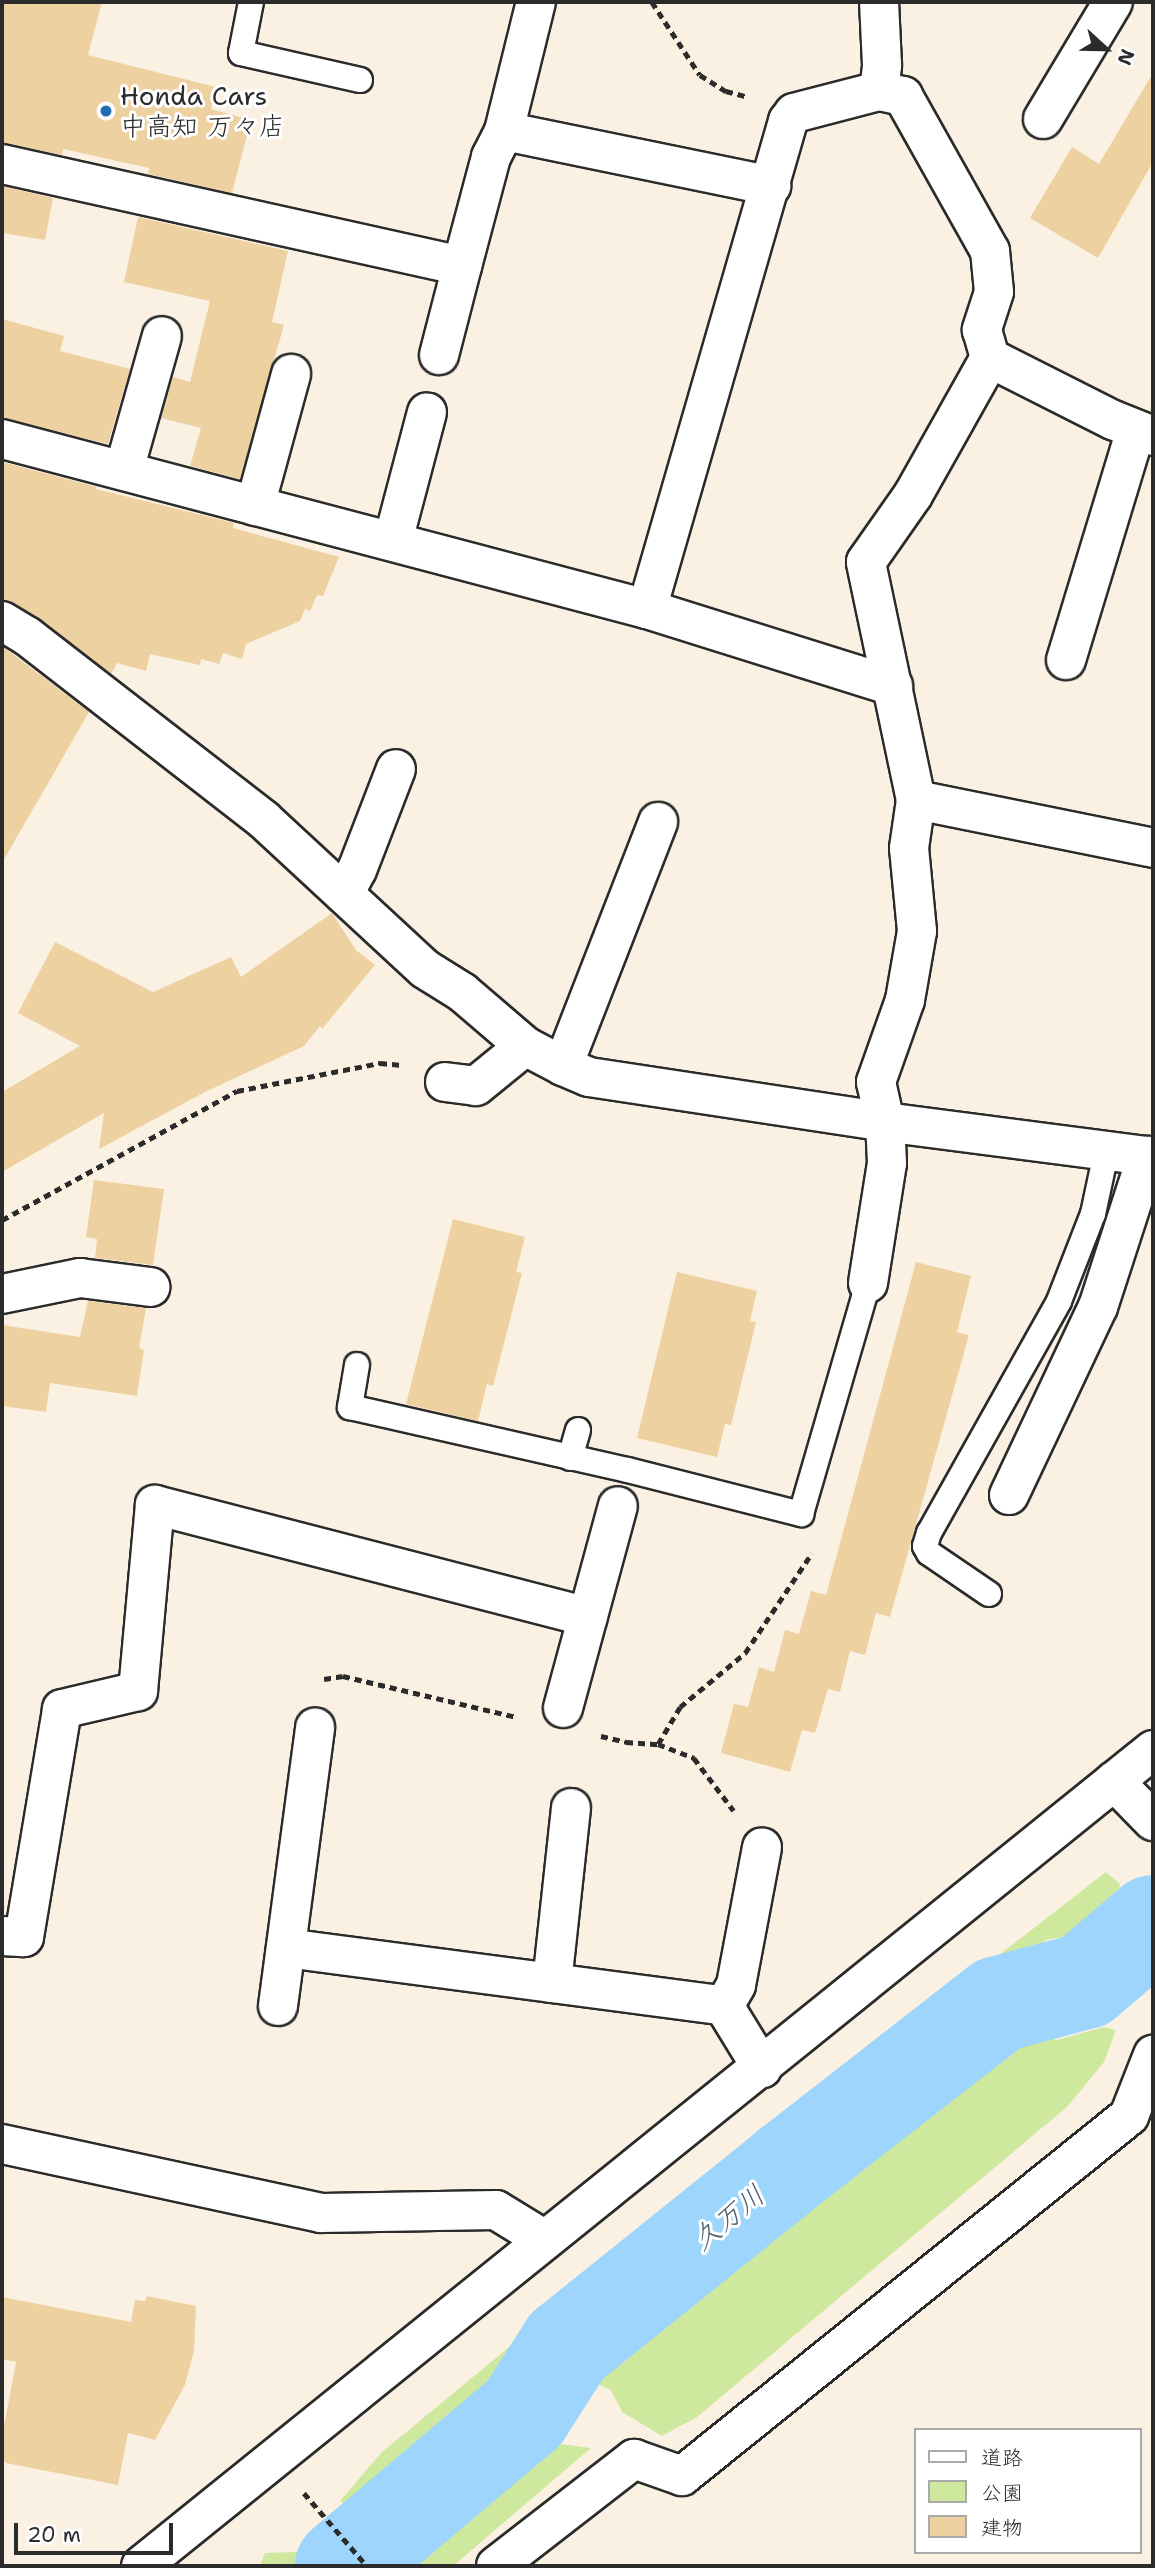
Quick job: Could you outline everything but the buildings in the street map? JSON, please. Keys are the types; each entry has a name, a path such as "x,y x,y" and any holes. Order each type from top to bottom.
{"street":[{"path":"439,355 491,157 504,131 536,2"},
{"path":"878,91 882,65 879,2"},
{"path":"1043,119 1113,2"},
{"path":"647,609 791,118 794,113 878,91 903,96 990,251 994,292 982,330 990,358 914,495 866,562 916,800 909,848 917,931 905,1000 876,1082 885,1122 887,1163 868,1283"},
{"path":"504,131 771,186"},
{"path":"2,164 462,265"},
{"path":"124,470 162,337"},
{"path":"990,358 1145,433 1066,660"},
{"path":"255,506 291,374"},
{"path":"393,541 427,412"},
{"path":"2,439 647,609 893,686"},
{"path":"2,621 27,636 264,820 425,969 462,992 525,1046 563,1066 589,1077 885,1122 1107,1148 1150,1156 1098,1307 1009,1495"},
{"path":"344,894 357,870 396,769"},
{"path":"916,800 1153,848"},
{"path":"563,1066 658,822"},
{"path":"444,1083 476,1086 525,1046"},
{"path":"2,1294 80,1278 150,1287"},
{"path":"2,1936 24,1937 62,1710 138,1692 155,1505 588,1617"},
{"path":"563,1708 618,1506"},
{"path":"278,2006 315,1727"},
{"path":"141,2566 762,2068 1153,1750"},
{"path":"1114,1781 1149,1816"},
{"path":"552,1983 571,1808"},
{"path":"724,2006 736,1985 762,1847"},
{"path":"286,1948 724,2006"},
{"path":"724,2006 762,2068"},
{"path":"496,2566 634,2459 682,2476 1129,2116 1153,2055"},
{"path":"2,2144 321,2213 496,2210 545,2240"}],"lane":[{"path":"251,2 241,53 360,80"},
{"path":"989,1594 929,1553 925,1546 929,1533 1059,1301 1093,1214 1107,1148"},
{"path":"357,1365 351,1407 801,1514 868,1283"},
{"path":"570,1458 578,1430"}],"path":[{"path":"652,2 700,75 726,91 776,104 791,118"},
{"path":"2,1220 237,1090 380,1063 443,1069 444,1083"},
{"path":"307,2497 367,2566"}],"green space":[{"path":"1106,1872 1120,1884 1115,1906 1078,1934 1046,1940 548,2344 507,2397 413,2477 351,2507 340,2501 381,2453 734,2161"},
{"path":"1104,2027 1116,2030 1104,2062 1068,2106 697,2417 662,2436 622,2412 611,2390 594,2383 570,2388 592,2350 993,2031 1025,2032 1057,2040"},
{"path":"553,2443 591,2448 453,2566 403,2566 404,2554 473,2479 519,2445"},
{"path":"297,2552 313,2558 314,2566 260,2566 265,2553"}],"waterway":[{"name":"久万川","path":"343,2566 524,2413 567,2346 788,2168 999,2004 1085,1981 1153,1923"}],"place":[{"name":"Honda Cars 中高知 万々店","path":"106,111"}]}
